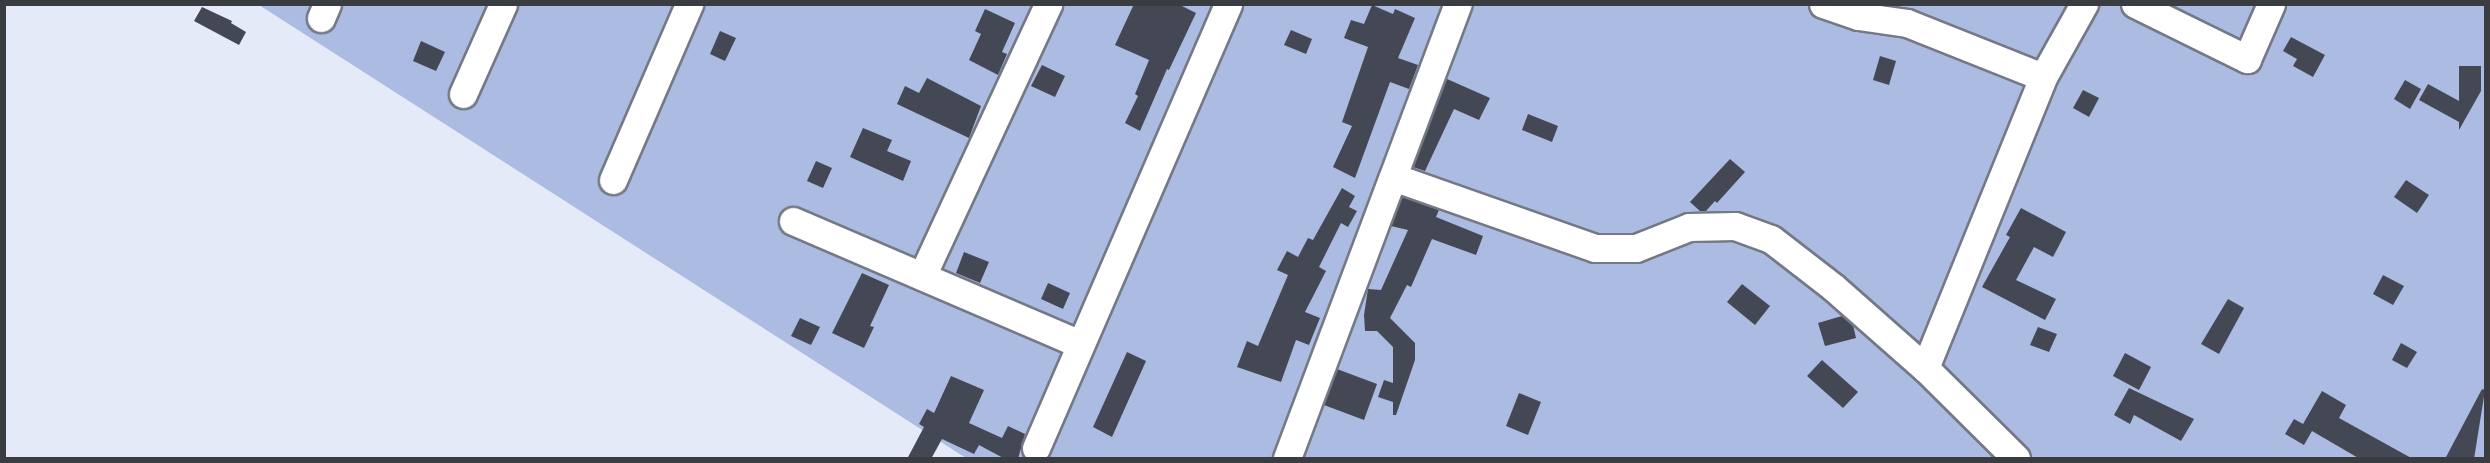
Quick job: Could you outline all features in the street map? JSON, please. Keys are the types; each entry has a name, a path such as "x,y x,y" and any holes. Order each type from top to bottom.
{"street":[{"path":"464,94 503,4"},
{"path":"613,180 689,4"},
{"path":"922,276 1048,4"},
{"path":"1036,448 1228,4"},
{"path":"1287,459 1458,4"},
{"path":"1823,4 1858,16 1910,14 2043,77"},
{"path":"1925,368 2043,77 2084,4"},
{"path":"2135,4 2247,59 2271,4"},
{"path":"1393,177 1595,248 1636,248 1689,227 1735,226 1771,239 1833,287 1925,368 2016,459"},
{"path":"794,221 1080,344"}],"shaded area":[{"path":"259,5 2485,5 2485,458 966,458"}],"building":[{"path":"1134,4 1178,4 1196,13 1169,70 1167,69 1140,131 1125,123 1138,96 1135,94 1149,60 1115,45"},
{"path":"1372,5 1393,14 1395,9 1415,18 1398,58 1418,65 1409,89 1390,82 1355,178 1333,167 1352,126 1342,122 1368,47 1344,38 1351,20 1364,24"},
{"path":"202,7 232,21 231,23 246,32 239,45 194,21"},
{"path":"985,9 1015,23 1002,52 1007,54 998,75 969,60 981,34 975,31"},
{"path":"1291,30 1312,39 1306,54 1284,45"},
{"path":"720,31 736,38 725,61 710,54"},
{"path":"2291,37 2325,55 2313,77 2293,66 2297,59 2283,51"},
{"path":"421,41 445,52 436,71 413,61"},
{"path":"1880,56 1896,61 1889,85 1873,80"},
{"path":"1042,65 1065,76 1055,97 1031,86"},
{"path":"2459,66 2481,66 2481,91 2459,130 2459,122 2419,100 2428,84 2459,101"},
{"path":"927,78 981,106 969,138 897,104 905,86 919,93"},
{"path":"1447,79 1490,98 1479,120 1454,109 1425,171 1413,167"},
{"path":"2405,80 2421,89 2410,109 2394,99"},
{"path":"2083,90 2099,98 2089,117 2073,108"},
{"path":"1528,114 1558,126 1552,142 1522,130"},
{"path":"863,128 892,140 887,151 911,161 903,181 850,157"},
{"path":"1730,159 1745,172 1717,203 1715,201 1706,211 1700,211 1690,202"},
{"path":"816,161 832,168 823,188 807,181"},
{"path":"2406,180 2429,195 2417,213 2394,197"},
{"path":"1342,188 1355,196 1349,207 1357,211 1348,227 1341,223 1319,267 1326,271 1305,312 1320,318 1309,345 1296,340 1281,382 1237,367 1247,341 1258,346 1288,275 1277,270 1287,251 1298,257 1308,238 1313,240"},
{"path":"1402,197 1439,210 1436,217 1483,236 1476,255 1432,239 1411,287 1407,285 1390,318 1415,343 1415,360 1396,415 1393,415 1393,402 1378,397 1384,380 1393,383 1393,347 1377,331 1365,331 1364,315 1368,289 1381,290 1408,230 1391,226"},
{"path":"2021,208 2066,232 2053,257 2034,247 2016,280 2056,299 2045,320 1982,287 2010,237 2006,235"},
{"path":"964,252 989,262 980,283 956,273"},
{"path":"862,273 889,285 870,326 874,327 864,348 832,333"},
{"path":"2383,275 2404,286 2393,305 2373,294"},
{"path":"1048,283 1070,293 1063,309 1041,299"},
{"path":"1742,284 1770,306 1755,325 1727,302"},
{"path":"2228,299 2244,308 2219,354 2201,344"},
{"path":"1842,316 1853,325 1856,338 1825,346 1818,323"},
{"path":"800,318 820,327 811,345 791,336"},
{"path":"2038,327 2057,334 2049,352 2030,345"},
{"path":"2401,343 2417,352 2407,368 2392,360"},
{"path":"1127,352 1146,361 1112,437 1093,427"},
{"path":"2125,353 2151,367 2139,390 2113,376"},
{"path":"1822,360 1858,392 1843,408 1807,376"},
{"path":"1337,369 1377,384 1364,420 1324,405"},
{"path":"951,376 984,390 969,423 1002,438 1008,426 1025,434 1018,459 1005,459 979,445 974,454 942,439 931,459 907,459 924,427 919,424 927,409 934,413"},
{"path":"2129,388 2194,419 2181,441 2134,415 2130,424 2114,415"},
{"path":"2482,389 2485,390 2474,459 2445,459"},
{"path":"2322,391 2346,405 2339,418 2413,459 2360,459 2312,431 2304,445 2285,434 2294,419 2303,424"},
{"path":"1519,393 1541,402 1528,435 1506,426"}]}
